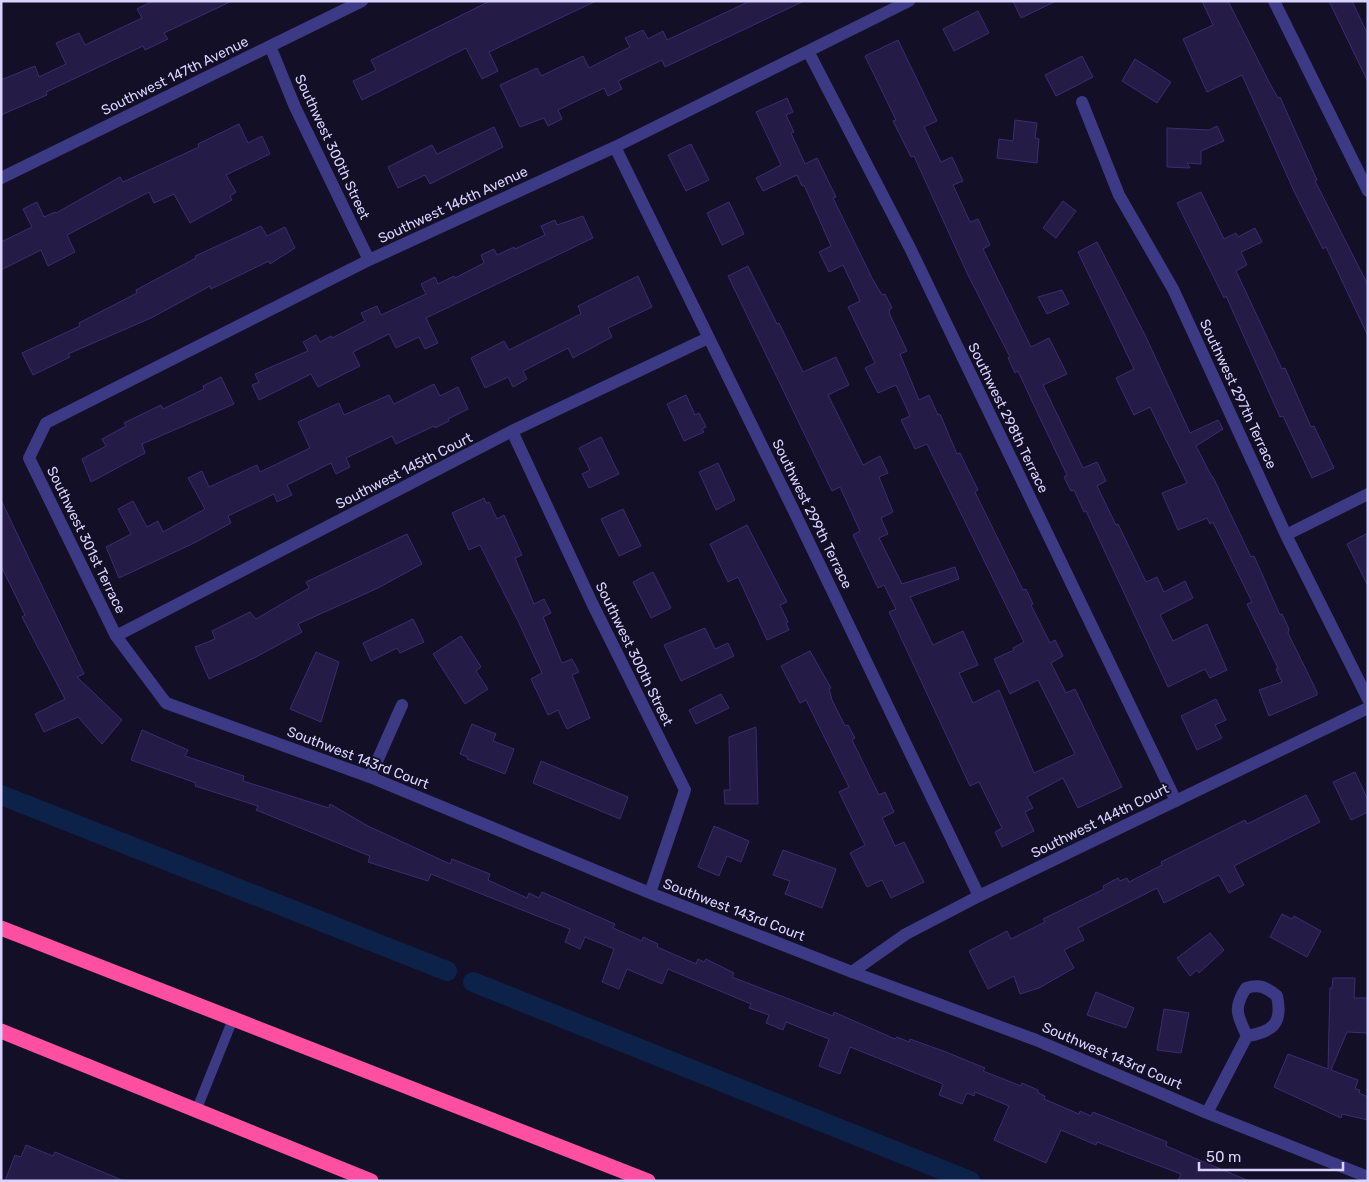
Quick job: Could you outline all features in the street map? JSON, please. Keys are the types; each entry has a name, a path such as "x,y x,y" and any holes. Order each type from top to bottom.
{"highway":[{"path":"1,928 648,1181"},
{"path":"1,1031 372,1181"}],"street":[{"name":"Southwest 147th Avenue","path":"1,178 362,1"},
{"name":"Southwest 146th Avenue","path":"30,458 46,422 369,260 615,147 909,1"},
{"path":"1274,1 1368,192"},
{"name":"Southwest 300th Street","path":"270,46 295,107 369,260"},
{"name":"Southwest 298th Terrace","path":"808,51 910,248 1176,801"},
{"name":"Southwest 297th Terrace","path":"1082,102 1119,195 1173,289 1286,535 1368,699"},
{"name":"Southwest 299th Terrace","path":"615,147 978,896"},
{"name":"Southwest 145th Court","path":"116,636 512,431 708,338"},
{"name":"Southwest 300th Street","path":"512,431 592,603 685,790 650,893"},
{"name":"Southwest 301st Terrace","path":"30,458 116,636"},
{"path":"1286,535 1368,494"},
{"name":"Southwest 143rd Court","path":"116,636 166,702 370,777 650,893 852,972 1036,1040 1206,1113 1368,1177"},
{"path":"370,777 402,705"},
{"name":"Southwest 144th Court","path":"852,972 906,934 978,896 1368,708"},
{"path":"1206,1113 1247,1036"}],"lane":[{"path":"196,1110 233,1019"}],"building":[{"path":"153,1 232,1 164,33 168,39 145,50 143,46 46,92 47,95 1,115 1,80 35,66 39,77 66,64 56,43 79,33 85,45 142,18 137,9"},
{"path":"490,1 596,1 489,52 498,71 482,79 466,48 362,100 353,81 376,70 371,60"},
{"path":"750,1 804,1 665,67 662,60 618,81 622,89 608,96 604,88 558,110 562,119 548,126 544,118 520,127 500,85 537,68 541,76 583,56 589,68 630,47 625,38 643,30 648,39 663,31 667,40"},
{"path":"1013,1 1056,1 1021,18"},
{"path":"1202,1 1228,1 1270,84 1278,98 1280,97 1317,180 1315,181 1368,285 1368,336 1326,247 1323,249 1294,191 1242,75 1207,92 1183,39 1213,25"},
{"path":"1329,1 1352,1 1368,35 1368,82"},
{"path":"978,11 989,33 954,51 943,29"},
{"path":"898,40 937,121 924,127 941,162 952,157 963,181 953,185 970,222 978,219 990,245 983,249 1031,347 1049,338 1067,374 1043,385 1083,468 1097,462 1106,481 1097,486 1146,582 1157,577 1164,592 1185,581 1193,598 1160,615 1173,641 1207,624 1227,670 1210,678 1205,669 1168,687 1086,511 1084,512 1074,490 1071,491 1064,477 1067,475 1018,371 1015,373 1008,358 1010,357 968,275 914,156 911,157 893,121 896,120 865,56"},
{"path":"1082,56 1093,77 1056,96 1045,75"},
{"path":"1135,59 1171,82 1157,103 1122,81"},
{"path":"787,98 793,112 786,115 794,132 791,133 805,164 817,158 836,197 833,198 872,278 882,295 885,294 892,308 889,310 890,315 907,351 900,354 919,400 929,395 938,415 940,414 957,454 960,453 978,490 975,492 1023,590 1026,589 1033,604 1031,605 1050,643 1055,640 1063,656 1051,663 1066,693 1075,689 1122,787 1078,808 1063,778 1027,797 1033,808 1025,812 1034,831 1002,847 995,832 1002,828 979,782 970,786 889,612 896,609 884,585 878,588 853,535 860,531 840,487 832,491 728,276 748,266 803,372 836,357 849,385 828,395 863,465 880,456 888,473 879,477 893,512 881,518 888,534 879,538 902,584 955,567 959,579 910,597 933,645 963,631 978,665 959,673 973,703 999,690 1034,773 1075,754 1038,680 1010,694 994,659 1014,650 1013,648 1024,642 927,444 915,449 901,420 910,416 896,385 878,393 865,368 875,363 848,307 860,301 843,265 829,272 819,252 831,246 804,185 802,186 797,175 763,191 756,178 781,165 756,112"},
{"path":"1015,120 1037,123 1035,138 1039,139 1037,163 997,158 999,139 1013,141"},
{"path":"239,124 248,143 262,136 270,154 226,175 236,192 230,196 232,200 190,223 174,194 154,203 149,192 67,235 75,252 48,266 41,250 1,270 1,242 32,227 23,209 37,202 44,217 56,213 120,177 123,182 199,147 198,144"},
{"path":"1217,126 1224,141 1201,151 1201,164 1187,163 1190,168 1167,167 1167,128 1209,130"},
{"path":"494,127 503,147 430,184 425,175 398,188 388,167 432,145 437,154"},
{"path":"691,144 709,180 686,191 668,155"},
{"path":"1201,192 1224,239 1236,233 1238,237 1255,228 1262,242 1241,252 1247,265 1236,271 1282,369 1285,368 1311,427 1314,426 1334,468 1312,478 1283,416 1280,417 1226,296 1224,298 1177,203"},
{"path":"1063,201 1076,211 1056,238 1043,228"},
{"path":"729,202 744,234 722,245 707,213"},
{"path":"583,216 593,238 426,318 438,343 425,349 419,337 396,348 389,334 353,352 360,366 318,387 311,374 259,400 252,385 259,382 255,374 308,351 303,342 316,335 320,342 331,336 332,338 365,321 361,313 377,306 381,315 426,294 421,284 435,277 438,284 454,276 455,278 484,263 481,255 494,249 497,255 514,247 515,249 545,235 541,226 555,220 557,225"},
{"path":"261,226 267,236 285,227 295,248 270,264 269,261 211,289 210,286 151,318 68,354 70,357 33,375 22,353 80,326 79,323 137,293 136,290 196,258 195,256"},
{"path":"1097,242 1146,337 1190,433 1218,420 1223,429 1196,446 1251,557 1254,556 1280,615 1282,614 1289,629 1288,633 1317,692 1317,695 1269,716 1259,690 1282,682 1276,669 1278,668 1247,604 1252,602 1213,522 1210,524 1207,518 1178,530 1162,493 1187,483 1150,407 1134,415 1116,378 1134,369 1078,252"},
{"path":"638,276 652,307 608,328 612,337 573,358 568,348 523,371 527,379 513,387 508,377 485,388 471,358 504,341 509,350 581,314 578,306"},
{"path":"1062,290 1069,304 1047,314 1038,297"},
{"path":"221,377 234,404 142,444 145,453 91,482 82,459 106,446 102,439 126,426 124,423 161,405 163,409 204,389 203,386"},
{"path":"434,384 440,396 458,387 468,409 435,428 434,426 396,444 392,436 346,458 350,467 336,474 331,463 287,485 292,495 277,502 274,494 228,516 231,523 194,543 119,578 106,547 131,534 118,509 133,501 147,527 158,521 163,532 205,509 188,478 202,471 209,487 257,465 260,472 310,448 298,422 339,403 344,415 389,395 394,404"},
{"path":"686,395 695,415 699,413 706,427 702,429 704,432 684,441 667,404"},
{"path":"601,437 619,474 589,488 582,474 590,470 579,448"},
{"path":"718,463 735,500 716,510 699,472"},
{"path":"484,498 486,503 489,502 497,519 504,515 522,555 515,558 534,604 544,599 551,613 543,617 562,663 572,659 579,672 572,675 590,718 567,729 558,710 548,715 531,679 542,673 519,623 480,545 469,550 452,513"},
{"path":"1,500 84,674 77,677 122,720 102,744 78,717 44,732 35,714 65,699 22,617 25,615 1,566"},
{"path":"623,509 641,546 619,556 601,519"},
{"path":"747,525 787,602 780,605 788,622 786,623 789,630 767,640 738,577 728,582 710,544"},
{"path":"1368,533 1368,586 1347,544"},
{"path":"407,534 422,564 378,588 298,624 302,632 256,657 209,679 195,647 215,639 212,631 250,612 256,619 309,588 306,582"},
{"path":"653,572 671,608 651,618 633,582"},
{"path":"413,619 424,642 400,653 397,648 371,661 363,643"},
{"path":"705,628 715,649 728,643 734,656 681,681 664,645"},
{"path":"461,636 481,667 476,671 488,689 465,704 433,654"},
{"path":"810,651 831,688 829,689 832,700 845,726 848,725 855,738 852,740 879,795 885,792 894,812 882,818 895,846 904,842 924,882 891,898 882,880 867,887 850,853 865,845 839,792 849,787 806,700 800,703 781,666"},
{"path":"316,652 339,662 321,722 290,709"},
{"path":"721,694 729,708 696,724 689,710"},
{"path":"1216,699 1226,720 1215,725 1222,738 1197,750 1181,716"},
{"path":"472,724 496,734 493,741 514,749 505,774 467,759 468,757 460,754"},
{"path":"756,727 758,804 725,804 724,790 730,790 729,737"},
{"path":"142,730 188,750 185,756 244,776 243,781 329,808 330,804 368,826 450,864 452,859 490,874 488,880 527,898 529,893 539,898 542,892 615,924 613,928 642,941 643,937 658,944 657,947 696,964 698,959 704,962 706,959 734,973 732,977 833,1016 834,1012 895,1039 897,1037 909,1042 910,1039 946,1052 985,1068 983,1071 1021,1086 1022,1083 1038,1090 1038,1093 1045,1096 1044,1099 1079,1114 1080,1111 1091,1116 1093,1112 1167,1142 1166,1146 1249,1181 1178,1181 1181,1174 1097,1142 1096,1145 1061,1130 1046,1163 994,1140 1009,1106 975,1092 974,1096 967,1093 962,1104 939,1095 943,1084 850,1047 840,1074 819,1066 829,1039 786,1022 783,1030 766,1023 769,1015 749,1008 751,1004 668,969 662,984 627,969 619,989 602,982 614,949 585,937 580,949 565,942 570,929 431,874 428,881 368,862 370,856 256,810 258,806 195,786 196,783 131,760"},
{"path":"541,761 628,797 620,819 533,783"},
{"path":"1355,772 1368,800 1368,812 1351,820 1333,782"},
{"path":"1306,795 1320,822 1234,866 1244,885 1229,893 1219,875 1164,903 1157,888 1078,928 1084,940 1064,950 1074,968 1039,988 1020,994 1014,976 988,989 969,951 1007,931 1011,939 1045,922 1043,919 1104,889 1103,886 1118,878 1120,881 1127,878 1129,882 1162,865 1161,862 1245,820 1247,824"},
{"path":"714,826 749,841 741,862 727,856 719,876 698,867"},
{"path":"783,850 836,869 822,908 785,894 790,881 773,875"},
{"path":"1282,914 1292,919 1294,916 1321,931 1307,957 1270,937"},
{"path":"1210,933 1224,950 1199,973 1197,970 1190,976 1177,958"},
{"path":"1333,978 1355,978 1354,998 1368,998 1368,1033 1347,1032 1331,1070 1358,1080 1355,1089 1360,1090 1359,1093 1368,1097 1368,1120 1342,1114 1341,1118 1274,1087 1288,1054 1328,1069 1330,988 1332,988"},
{"path":"1096,992 1134,1008 1126,1028 1087,1015"},
{"path":"1164,1009 1189,1013 1181,1053 1157,1050"},
{"path":"26,1145 53,1156 55,1152 124,1181 5,1181 15,1155 21,1157"}],"waterway":[{"path":"1,795 447,971"},
{"path":"473,982 970,1181"}]}
